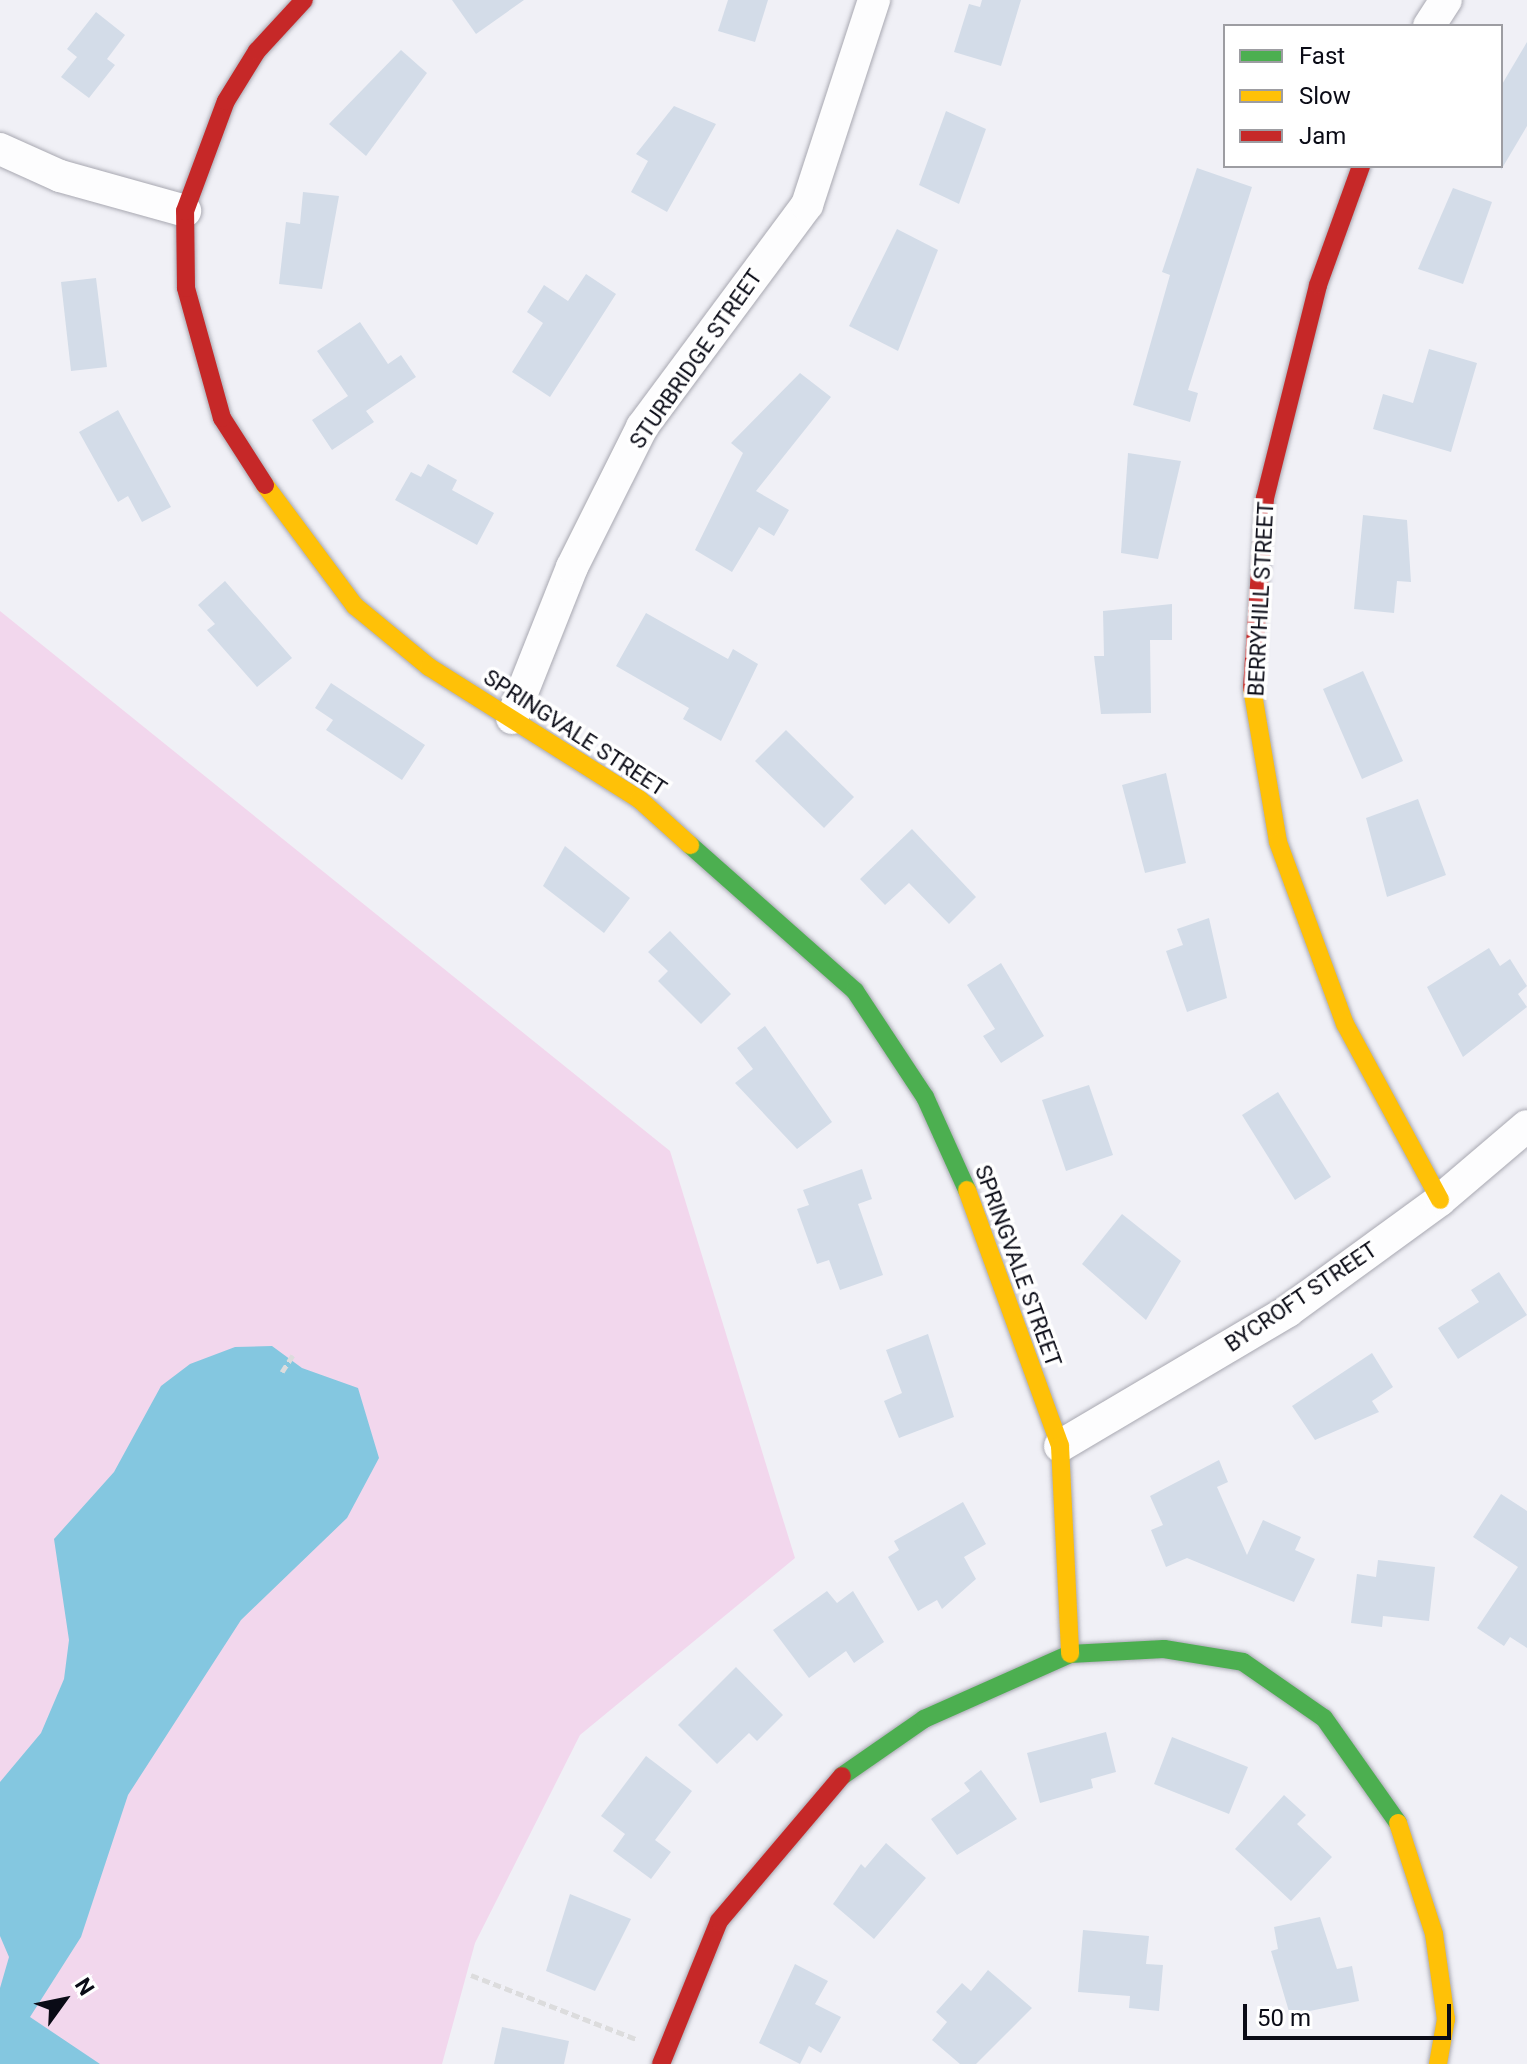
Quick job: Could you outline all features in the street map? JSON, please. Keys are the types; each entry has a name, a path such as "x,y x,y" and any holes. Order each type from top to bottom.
{"street":[{"name":"SPRINGVALE STREET","path":"304,0 257,51 226,101 185,211 186,288 204,373 249,467 355,606 429,667 639,799 855,991 925,1097 972,1201 1060,1446 1070,1654"},
{"name":"STURBRIDGE STREET","path":"512,718 572,567 642,427 807,205 874,0"},
{"path":"1430,24 1446,0"},
{"path":"0,149 60,176 185,211"},
{"name":"BERRYHILL STREET","path":"1360,168 1318,285 1265,498 1252,690 1278,842 1345,1024 1440,1200"},
{"name":"BYCROFT STREET","path":"1060,1446 1288,1311 1440,1200 1527,1126"},
{"path":"664,2058 719,1921 842,1776 924,1719 1070,1654 1164,1649 1243,1662 1324,1718 1409,1842 1434,1934 1446,2019 1438,2064"}],"path":[{"path":"282,1372 293,1355"},
{"path":"471,1975 664,2058"}],"shaded area":[{"path":"0,611 670,1151 795,1558 580,1735 475,1943 442,2064 0,2064"}],"water":[{"path":"272,1346 302,1368 358,1388 379,1458 347,1518 241,1620 128,1795 81,1937 30,2017 100,2064 0,2064 0,1988 9,1957 0,1936 0,1782 41,1733 64,1679 69,1640 54,1539 114,1472 161,1386 190,1364 235,1347"}],"building":[{"path":"452,0 524,0 476,34"},
{"path":"728,0 768,0 755,42 718,31"},
{"path":"982,0 1021,0 1001,66 954,52 969,4 980,7"},
{"path":"96,12 125,35 107,59 115,65 89,98 61,77 77,57 67,49"},
{"path":"1527,42 1527,126 1503,167 1503,83"},
{"path":"401,50 427,73 366,156 329,124"},
{"path":"674,106 716,124 667,212 631,192 648,161 636,154"},
{"path":"946,111 986,129 959,204 919,185"},
{"path":"1197,168 1252,187 1188,390 1198,393 1190,422 1133,405 1170,275 1162,272"},
{"path":"1453,188 1492,202 1463,284 1418,269"},
{"path":"303,192 339,196 322,289 279,284 286,222 300,224"},
{"path":"897,229 938,250 898,351 849,326"},
{"path":"586,274 616,294 550,397 512,372 543,323 527,312 544,285 568,301"},
{"path":"96,278 107,367 71,371 61,282"},
{"path":"360,322 388,364 401,355 416,377 366,411 374,422 332,450 312,420 348,396 317,351"},
{"path":"1429,349 1477,363 1451,452 1373,429 1383,394 1413,403"},
{"path":"800,373 831,397 756,491 789,510 774,536 759,527 732,572 695,550 743,453 731,443"},
{"path":"118,410 171,507 142,522 128,496 118,502 79,432"},
{"path":"1128,453 1181,461 1158,559 1121,553"},
{"path":"428,464 457,480 452,490 494,513 477,545 395,500 411,472 421,477"},
{"path":"1363,515 1407,520 1411,582 1397,581 1394,613 1354,609"},
{"path":"225,581 292,658 257,687 207,630 215,624 198,605"},
{"path":"1172,604 1172,640 1150,640 1151,713 1101,714 1094,656 1104,656 1103,611"},
{"path":"646,613 728,659 733,649 758,664 721,741 683,719 689,708 616,666"},
{"path":"1363,671 1403,761 1362,779 1323,689"},
{"path":"331,683 425,745 402,780 326,730 333,720 315,708"},
{"path":"786,730 854,797 824,828 755,761"},
{"path":"1166,773 1186,863 1145,873 1122,785"},
{"path":"1418,799 1446,875 1387,897 1366,818"},
{"path":"912,829 976,897 949,924 909,883 885,905 860,879"},
{"path":"565,846 630,898 604,933 543,886"},
{"path":"1209,918 1227,998 1187,1012 1166,951 1183,945 1177,929"},
{"path":"670,931 731,994 701,1024 658,981 668,971 648,952"},
{"path":"1489,948 1500,966 1510,959 1527,986 1518,994 1527,1007 1463,1057 1427,987"},
{"path":"1001,963 1044,1036 1001,1063 983,1036 995,1029 967,985"},
{"path":"765,1026 832,1122 797,1149 735,1083 753,1069 737,1048"},
{"path":"1089,1085 1113,1155 1066,1171 1042,1100"},
{"path":"1278,1092 1331,1177 1295,1200 1242,1115"},
{"path":"862,1169 872,1199 858,1204 883,1275 840,1290 829,1260 817,1264 797,1209 809,1205 803,1190"},
{"path":"1122,1214 1181,1261 1146,1320 1082,1264"},
{"path":"1499,1272 1527,1315 1458,1359 1438,1328 1479,1302 1471,1290"},
{"path":"928,1334 954,1417 899,1438 884,1401 902,1393 886,1350"},
{"path":"1372,1353 1393,1387 1372,1401 1379,1412 1315,1440 1292,1406"},
{"path":"1219,1460 1228,1482 1217,1487 1247,1555 1263,1520 1301,1537 1295,1550 1315,1559 1294,1602 1187,1558 1166,1567 1151,1530 1163,1525 1150,1496"},
{"path":"1501,1494 1527,1511 1527,1648 1510,1637 1504,1646 1477,1628 1518,1567 1473,1537"},
{"path":"963,1502 986,1544 964,1557 976,1579 942,1609 937,1600 918,1611 888,1557 899,1550 894,1541"},
{"path":"1378,1560 1435,1567 1429,1621 1383,1616 1382,1627 1351,1623 1357,1574 1376,1577"},
{"path":"827,1591 837,1603 853,1591 884,1642 854,1663 846,1651 809,1678 773,1630"},
{"path":"736,1667 783,1715 757,1741 749,1733 717,1764 678,1725"},
{"path":"1106,1732 1116,1772 1091,1779 1093,1788 1040,1803 1027,1753"},
{"path":"1172,1737 1248,1767 1229,1814 1154,1784"},
{"path":"646,1756 692,1791 655,1840 671,1852 651,1879 613,1851 625,1834 601,1816"},
{"path":"981,1770 1017,1819 957,1855 931,1819 970,1791 964,1783"},
{"path":"1284,1795 1306,1815 1297,1824 1332,1857 1291,1901 1235,1849"},
{"path":"886,1843 926,1878 874,1939 833,1904 861,1864 865,1868"},
{"path":"570,1894 631,1919 595,1991 546,1971"},
{"path":"1320,1917 1337,1969 1352,1966 1359,2001 1290,2015 1271,1951 1278,1949 1274,1927"},
{"path":"1083,1930 1149,1936 1146,1964 1163,1965 1159,2011 1129,2008 1130,1996 1078,1992"},
{"path":"795,1964 828,1981 815,2004 841,2017 821,2053 809,2046 800,2064 759,2043"},
{"path":"988,1970 1032,2008 976,2064 960,2064 932,2040 947,2022 936,2012 962,1983 971,1991"},
{"path":"502,2027 569,2041 564,2064 494,2064"}],"traffic: fast":[{"path":"690,845 855,991 925,1097 967,1190"},
{"path":"842,1776 924,1719 1070,1654 1164,1649 1243,1662 1324,1718 1398,1823"}],"traffic: slow":[{"path":"265,485 355,606 429,667 639,799 690,845"},
{"path":"1252,688 1278,842 1345,1024 1440,1200"},
{"path":"967,1190 1060,1446 1070,1654"},
{"path":"1398,1823 1434,1934 1446,2019 1438,2064"}],"traffic: jam":[{"path":"265,485 222,418 186,288 185,211 226,101 257,51 304,0"},
{"path":"1252,688 1265,498 1318,285 1360,168"},
{"path":"661,2064 719,1921 842,1776"}]}
